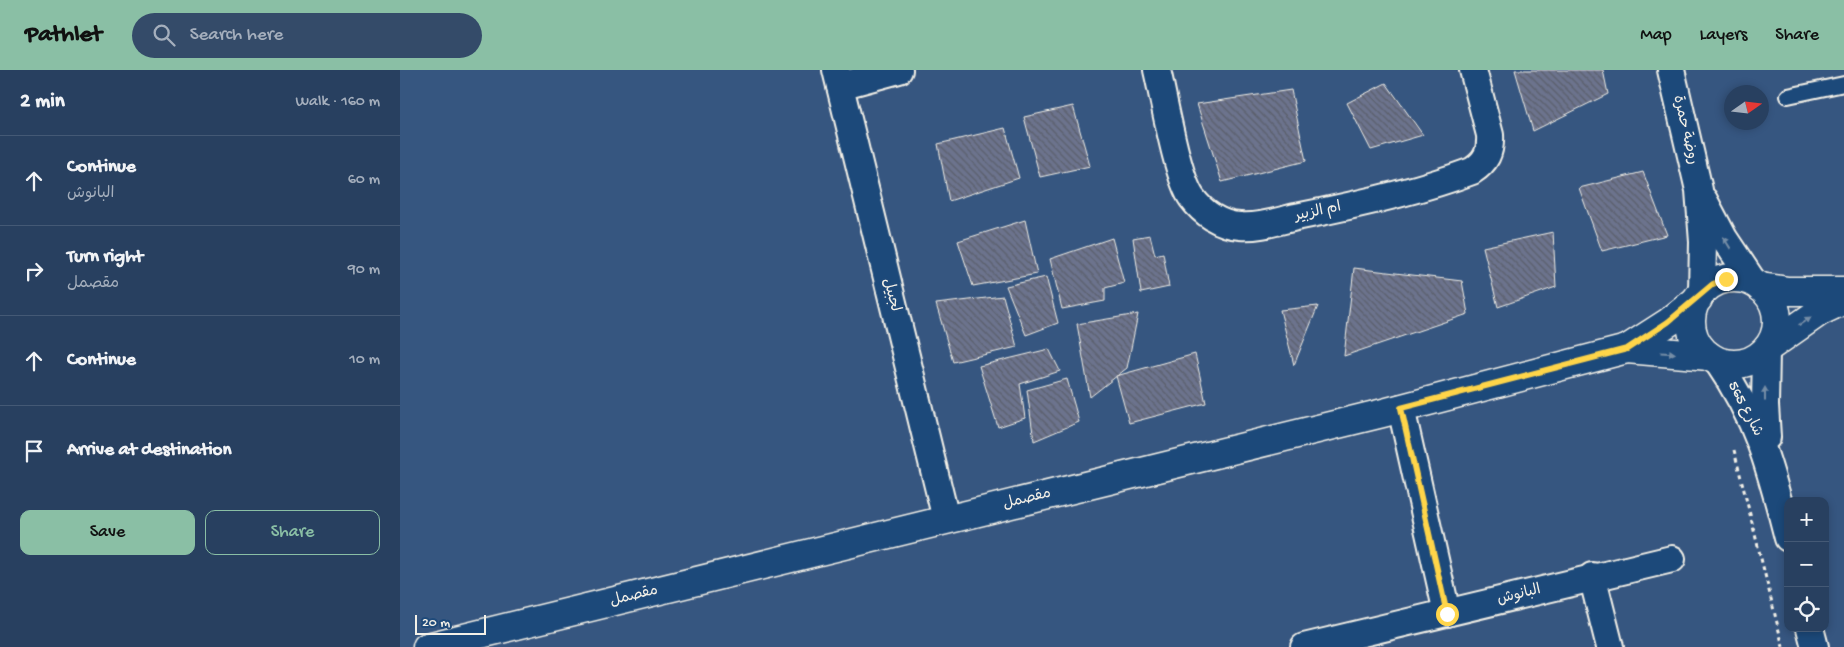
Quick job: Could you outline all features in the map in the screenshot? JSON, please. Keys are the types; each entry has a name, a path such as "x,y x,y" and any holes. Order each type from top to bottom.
{"street":[{"path":"838,78 899,70"},
{"name":"ام الزبير","path":"1157,70 1183,178 1191,196 1204,211 1220,221 1239,226 1259,225 1332,210 1472,171 1481,165 1490,146 1490,136 1473,70"},
{"name":"روضة حمرة","path":"1671,70 1699,190 1703,242 1700,296"},
{"name":"لجبيل","path":"838,78 946,519"},
{"name":"روضة حمرة","path":"1699,190 1724,238 1757,285"},
{"path":"1844,291 1798,292 1757,285 1740,279 1726,279 1713,284 1700,296 1693,308 1692,330 1696,340 1713,358 1730,364 1744,363 1756,359 1768,348 1813,316 1844,300"},
{"path":"1757,285 1769,296 1775,308 1777,322 1775,335 1768,348"},
{"name":"مقصمل","path":"1627,349 1700,296"},
{"name":"شارع 565","path":"1768,348 1765,405 1768,460"},
{"name":"مقصمل","path":"427,647 462,643 946,519 1401,408 1627,349 1713,358"},
{"name":"شارع 565","path":"1713,358 1747,408 1768,460 1784,522"},
{"path":"1401,408 1447,614"},
{"name":"البانوش","path":"1304,647 1447,614 1592,576 1672,559"},
{"path":"1592,576 1610,647"},
{"path":"1811,632 1815,647"}],"lane":[{"path":"1788,96 1844,84"}],"path":[{"path":"1732,442 1783,647"}],"building":[{"path":"1515,70 1603,70 1608,94 1533,131"},
{"path":"1386,83 1423,135 1371,150 1347,103"},
{"path":"1291,90 1306,161 1222,182 1197,104"},
{"path":"1073,106 1090,166 1040,177 1024,117"},
{"path":"1005,128 1019,178 949,201 938,144"},
{"path":"1643,172 1667,235 1602,251 1579,188"},
{"path":"1025,220 1037,274 973,286 958,241"},
{"path":"1553,232 1556,287 1498,307 1483,247"},
{"path":"1150,235 1155,255 1163,253 1169,287 1141,293 1133,238"},
{"path":"1112,238 1124,283 1105,288 1105,301 1062,309 1050,259"},
{"path":"1354,268 1462,281 1468,314 1344,356"},
{"path":"1046,277 1058,323 1026,335 1006,286"},
{"path":"1003,296 1017,347 953,362 936,304"},
{"path":"1318,306 1294,365 1280,310"},
{"path":"1138,314 1127,368 1090,397 1077,324"},
{"path":"1049,349 1060,371 1020,384 1025,418 998,427 979,366"},
{"path":"1195,354 1206,403 1129,423 1116,376"},
{"path":"1067,379 1079,422 1034,441 1027,390"}],"route":[{"path":"1447,614 1401,408 1627,349 1668,322 1698,299 1713,284 1726,279"}]}
